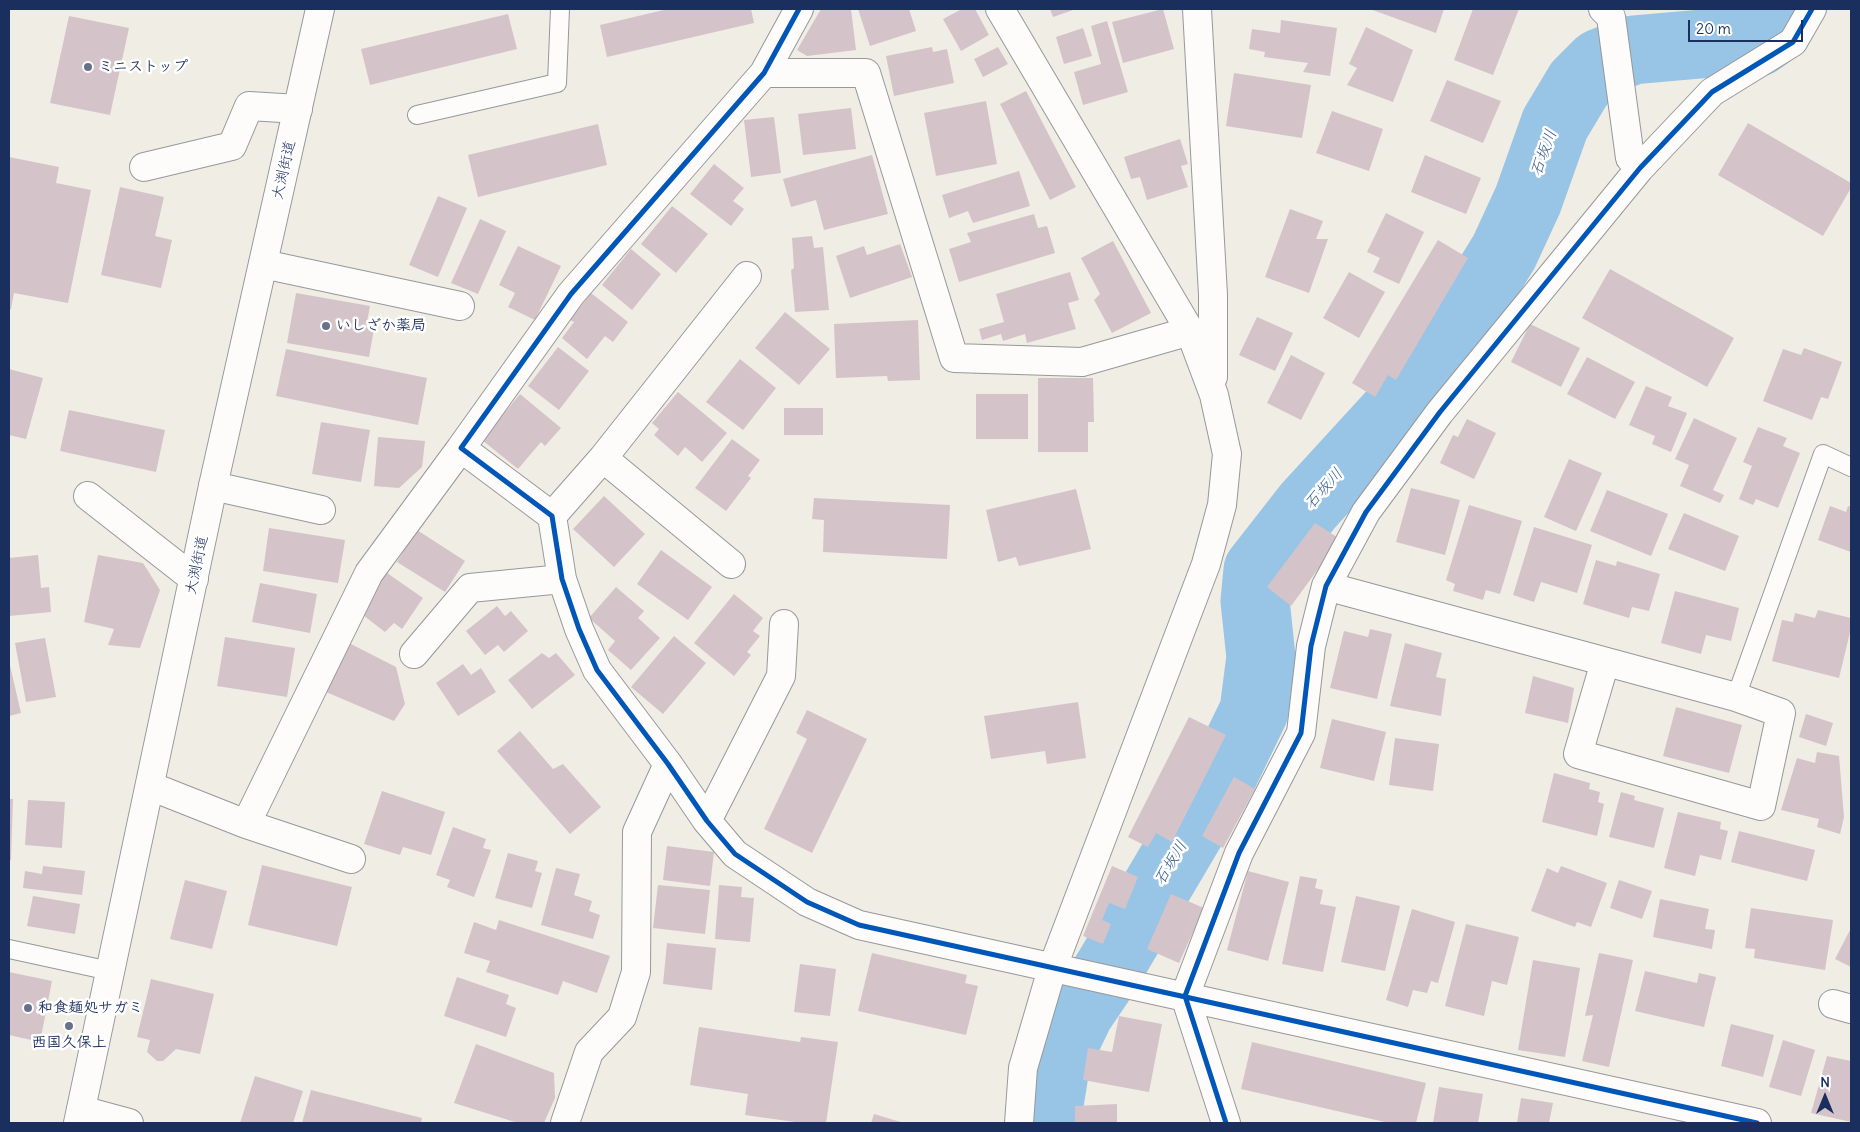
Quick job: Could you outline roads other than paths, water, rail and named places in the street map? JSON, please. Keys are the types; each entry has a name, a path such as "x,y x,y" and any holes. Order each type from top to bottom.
{"street":[{"name":"大渕街道","path":"79,1117 213,486 320,9"},
{"path":"246,824 369,573 571,294 764,73 799,9"},
{"path":"1000,9 1190,331 1214,396 1227,454 1220,513 1206,564 1065,972 1023,1068 1019,1123"},
{"path":"1197,9 1213,295 1214,396"},
{"path":"1226,1123 1186,996 1239,853 1301,734 1311,646 1326,586 1366,512 1440,412 1640,168 1712,92 1793,42 1812,9"},
{"path":"1607,13 1622,87 1630,158 1640,168"},
{"path":"764,73 866,73 954,358 1082,362 1190,331"},
{"path":"144,167 232,146 249,106 298,109"},
{"path":"263,264 460,306"},
{"path":"552,516 603,458 747,276"},
{"path":"461,448 552,516 562,579 579,629 597,670 668,764 707,821 735,854 807,902 859,925 1065,972 1186,996 1757,1123"},
{"path":"603,458 731,564"},
{"path":"213,486 320,510"},
{"path":"88,496 194,579"},
{"path":"414,654 470,588 562,579"},
{"path":"1326,586 1736,697 1781,713 1761,806 1578,754 1605,662"},
{"path":"707,821 781,676 784,624"},
{"path":"565,1123 589,1052 622,1017 636,972 637,832 668,764"},
{"path":"150,786 246,824 351,859"},
{"path":"79,1117 129,1123"}],"lane":[{"path":"417,115 557,83 560,9"},
{"path":"1736,697 1823,454 1851,467"},
{"path":"9,949 110,971"}],"waterway":[{"name":"石坂川","path":"1046,1123 1056,1061 1079,1013 1108,970 1223,775 1254,711 1261,657 1255,601 1258,570 1308,506 1406,399 1445,347 1504,252 1528,200 1555,124 1579,84 1600,63 1633,50 1723,42 1758,42 1768,35 1769,9"}],"place":[{"name":"ミニストップ","path":"88,67"},
{"name":"いしざか薬局","path":"326,326"},
{"name":"和食麺処サガミ","path":"28,1008"},
{"name":"西国久保上","path":"69,1026"}]}
